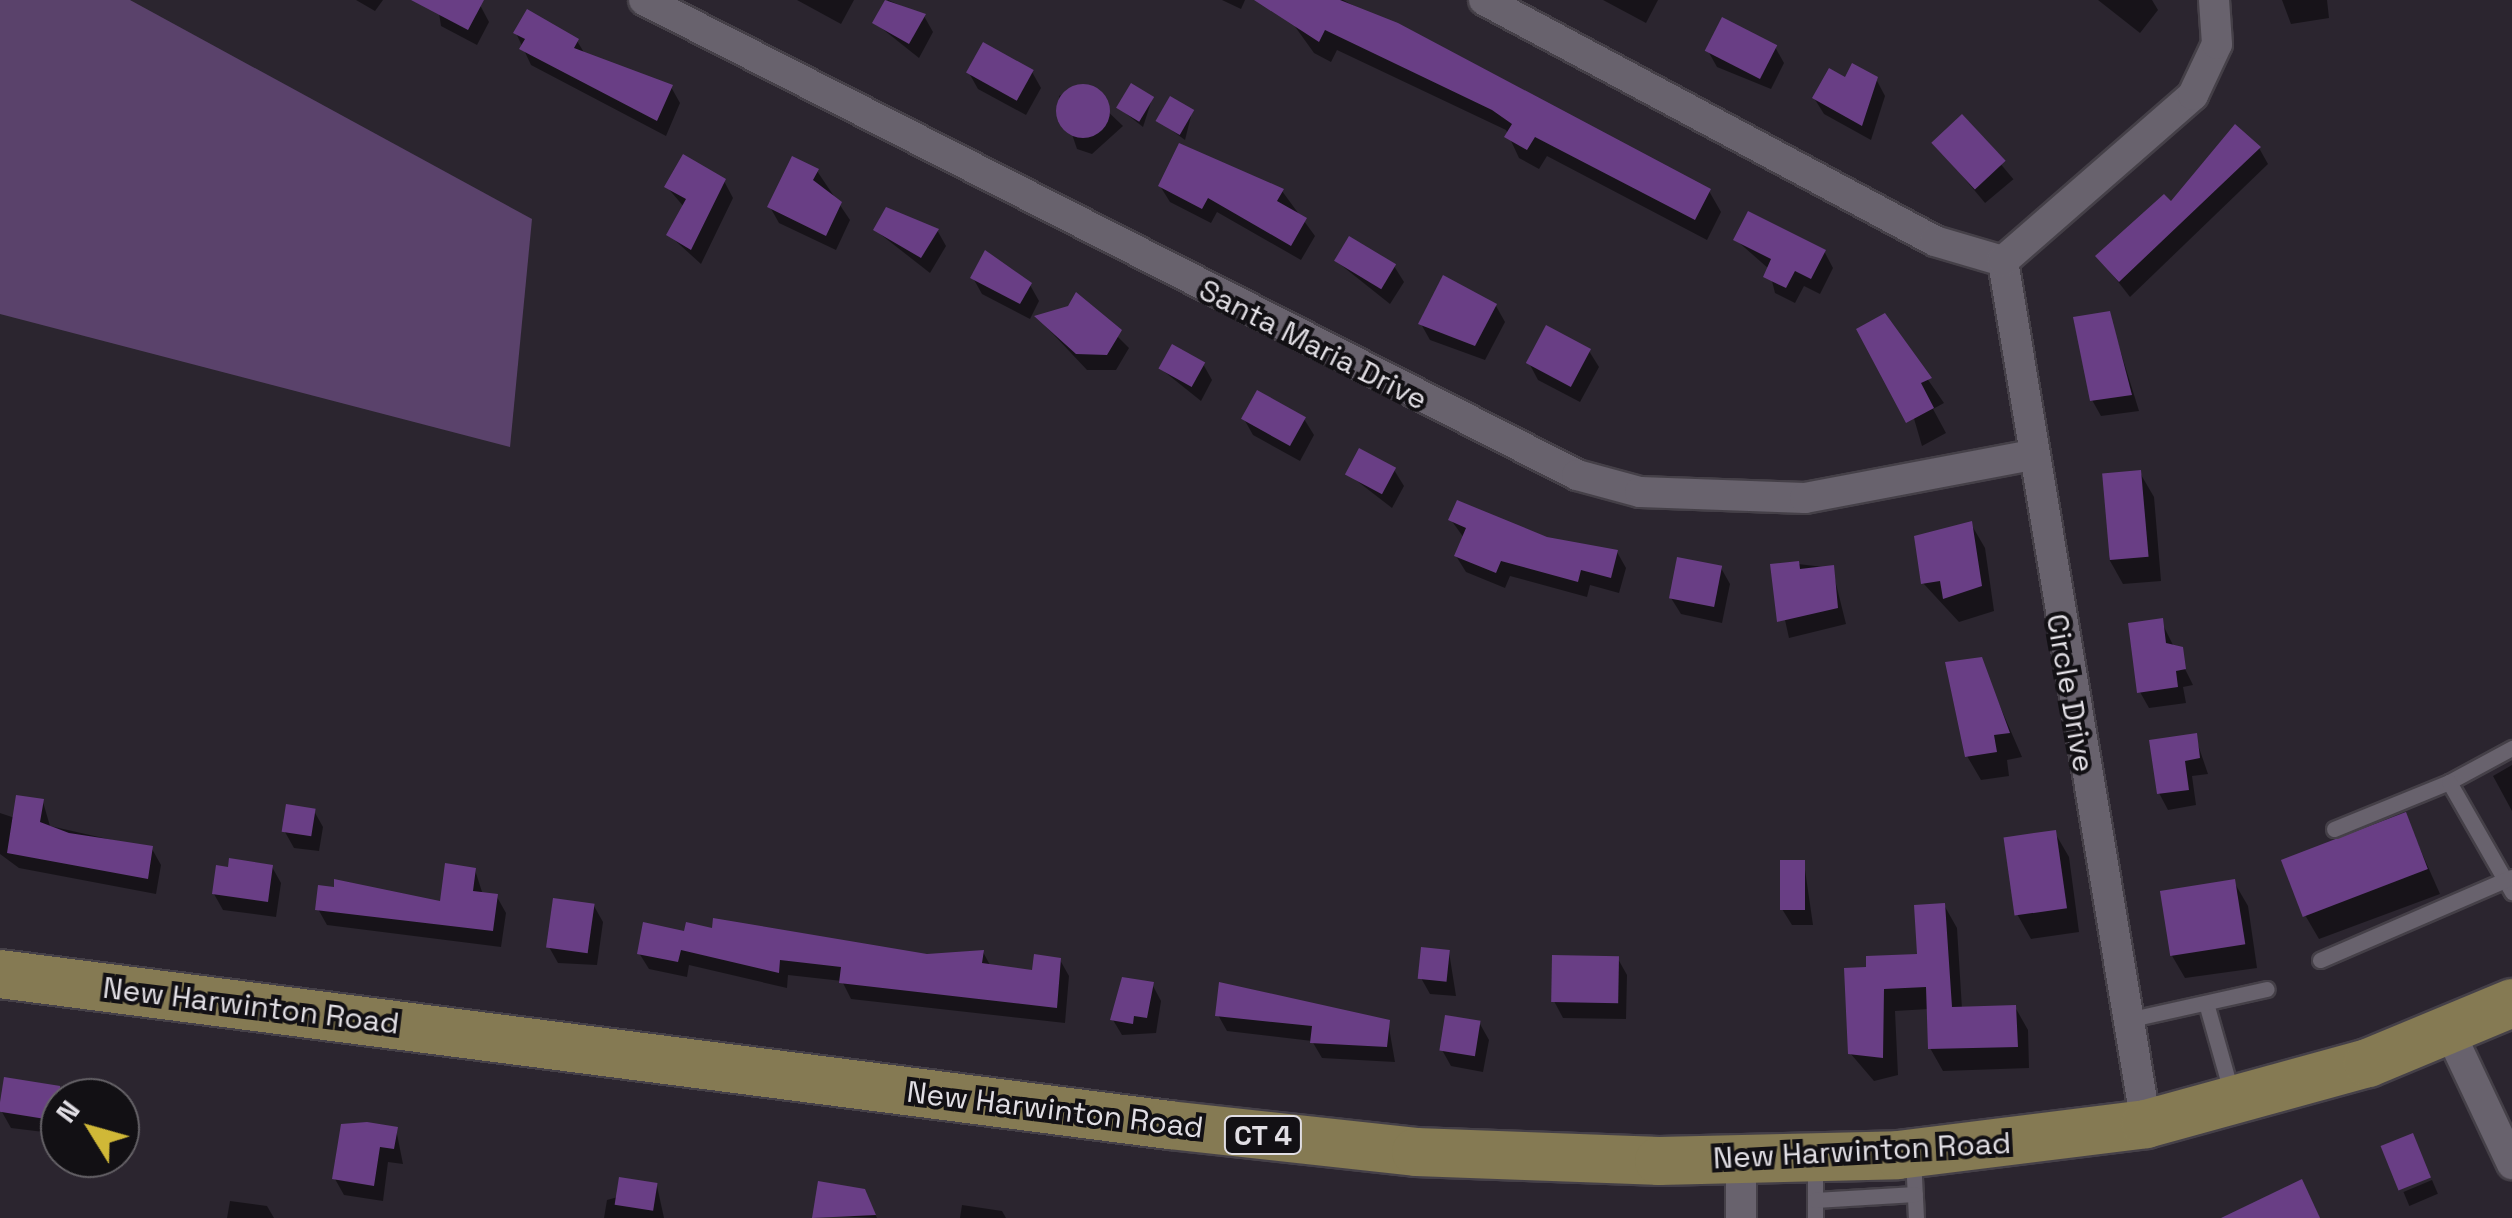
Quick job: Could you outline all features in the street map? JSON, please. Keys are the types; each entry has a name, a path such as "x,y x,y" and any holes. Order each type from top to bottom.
{"main road":[{"name":"New Harwinton Road","path":"0,974 1397,1150 1740,1159 1815,1178 1914,1174 2234,1103 2451,1035 2512,1003"}],"street":[{"name":"Santa Maria Drive","path":"644,0 1577,475 1640,492 1805,498 2028,456"},
{"path":"1484,0 1934,241 2003,261 2193,94 2217,44 2214,0"},
{"name":"Circle Drive","path":"2003,261 2028,456 2146,1124"},
{"path":"2451,1035 2512,1164"},
{"path":"1740,1159 1742,1218"}],"lane":[{"path":"2334,830 2448,782 2512,748"},
{"path":"2320,960 2510,884 2448,782"},
{"path":"2128,1020 2267,988"},
{"path":"2206,1003 2234,1103"},
{"path":"1914,1174 1916,1218"},
{"path":"1815,1178 1815,1218"}],"shaded area":[{"path":"0,0 130,0 532,219 510,447 0,314"}],"building":[{"path":"411,0 484,0 468,30"},
{"path":"885,0 926,14 909,44 872,23"},
{"path":"1254,0 1340,0 1398,23 1711,189 1695,220 1535,137 1527,150 1504,137 1512,124 1492,110 1325,30 1319,42"},
{"path":"527,9 579,39 574,48 673,85 657,121 519,49 525,39 513,33"},
{"path":"1722,17 1777,45 1760,79 1705,51"},
{"path":"983,42 1034,70 1017,101 966,73"},
{"path":"1852,63 1878,77 1862,126 1812,98 1829,68 1845,77"},
{"path":"1131,83 1154,97 1139,122 1116,108"},
{"path":"1083,84 1102,92 1110,111 1102,130 1083,138 1064,130 1056,111 1064,92"},
{"path":"1170,96 1194,110 1180,135 1156,121"},
{"path":"1962,114 2006,161 1975,189 1931,143"},
{"path":"2235,124 2261,147 2119,282 2095,256 2164,194 2171,201"},
{"path":"1179,143 1284,189 1277,201 1307,218 1291,246 1208,198 1202,209 1158,186"},
{"path":"683,154 726,179 691,250 666,235 686,199 664,187"},
{"path":"792,156 819,169 813,180 842,202 826,236 767,207"},
{"path":"886,207 939,229 921,258 873,230"},
{"path":"1748,211 1826,250 1811,279 1795,271 1786,288 1763,277 1771,259 1733,240"},
{"path":"1349,236 1396,264 1381,289 1334,261"},
{"path":"985,250 1032,283 1020,304 970,278"},
{"path":"1443,275 1497,304 1475,346 1418,324"},
{"path":"1076,292 1122,330 1107,355 1076,354 1034,316 1068,306"},
{"path":"2110,311 2132,395 2090,401 2073,317"},
{"path":"1885,313 1932,378 1921,383 1934,408 1906,423 1856,329"},
{"path":"1546,325 1591,349 1571,387 1526,363"},
{"path":"1172,344 1205,362 1192,387 1158,368"},
{"path":"1257,390 1306,417 1290,446 1241,419"},
{"path":"1359,448 1396,468 1382,494 1345,474"},
{"path":"2141,470 2149,557 2110,560 2102,473"},
{"path":"1457,500 1547,537 1618,550 1611,578 1581,570 1578,582 1501,561 1496,573 1454,556 1466,528 1448,520"},
{"path":"1972,521 1982,586 1943,599 1940,581 1921,584 1914,536"},
{"path":"1677,557 1722,566 1714,607 1669,598"},
{"path":"1799,561 1800,569 1834,565 1838,608 1777,622 1770,564"},
{"path":"2163,618 2166,643 2183,647 2186,669 2176,671 2178,687 2137,693 2128,623"},
{"path":"1982,657 2010,733 1994,735 1997,752 1965,757 1945,662"},
{"path":"2197,733 2200,758 2185,761 2189,790 2157,794 2149,740"},
{"path":"16,795 44,799 40,822 69,833 153,846 148,879 7,853"},
{"path":"286,804 316,809 311,836 282,832"},
{"path":"2406,812 2428,869 2303,917 2281,860"},
{"path":"2056,830 2067,908 2015,916 2004,837"},
{"path":"229,858 273,865 268,902 212,894 216,865 228,867"},
{"path":"1780,860 1805,860 1805,910 1780,910"},
{"path":"445,863 476,868 473,891 498,894 493,931 315,910 318,885 334,887 334,879 440,901"},
{"path":"2235,879 2245,944 2170,956 2160,891"},
{"path":"553,898 595,904 588,953 546,948"},
{"path":"1945,903 1952,1007 2016,1005 2018,1047 1928,1049 1926,987 1884,989 1883,1058 1848,1054 1844,968 1866,967 1866,956 1917,954 1914,905"},
{"path":"713,918 927,954 984,950 982,963 1032,970 1034,954 1061,958 1057,1008 839,983 841,967 780,960 779,973 681,950 678,962 637,954 643,922 684,931 686,922 712,928"},
{"path":"1421,947 1450,950 1446,982 1418,979"},
{"path":"1552,955 1619,956 1618,1003 1551,1002"},
{"path":"1122,977 1154,982 1147,1018 1134,1016 1133,1024 1110,1020"},
{"path":"1219,982 1390,1020 1387,1047 1310,1043 1312,1026 1215,1016"},
{"path":"1445,1015 1481,1021 1475,1056 1439,1051"},
{"path":"4,1077 40,1083 40,1118 0,1112"},
{"path":"367,1122 398,1127 394,1149 380,1147 374,1186 332,1179 341,1124"},
{"path":"2413,1133 2431,1178 2399,1191 2381,1146"},
{"path":"619,1177 658,1183 653,1211 615,1205"},
{"path":"2302,1179 2320,1218 2221,1218"},
{"path":"818,1181 865,1189 876,1215 812,1218"}]}
